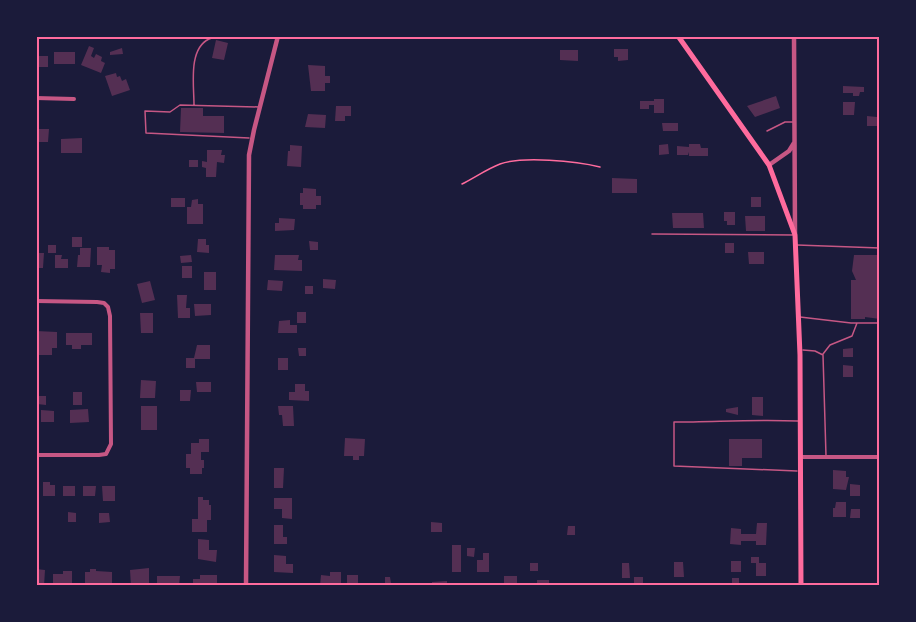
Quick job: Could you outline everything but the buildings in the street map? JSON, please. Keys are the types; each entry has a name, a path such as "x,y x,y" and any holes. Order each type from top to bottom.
{"main road":[{"path":"678,36 769,165 795,236 800,351 801,586"}],"street":[{"path":"794,36 795,236"},
{"path":"246,586 249,171 252,138 278,37"},
{"path":"36,98 74,99"},
{"path":"769,165 789,152 795,141"},
{"path":"36,301 97,302 106,305 111,328 111,444 106,454 36,455"},
{"path":"801,457 880,457"}],"lane":[{"path":"194,106 195,55 202,43 212,37 228,36"},
{"path":"238,36 278,37"},
{"path":"252,138 146,133 145,111 170,112 180,105 260,107"},
{"path":"767,131 784,122 795,122"},
{"path":"652,234 795,236"},
{"path":"796,245 880,248"},
{"path":"799,317 880,323"},
{"path":"826,457 822,396 823,355 830,345 852,336 857,323"},
{"path":"800,351 815,351 823,355"},
{"path":"801,421 748,419 727,422 674,422 674,466 801,471"}],"path":[{"path":"462,184 500,164 512,161 580,163 600,167"}]}
